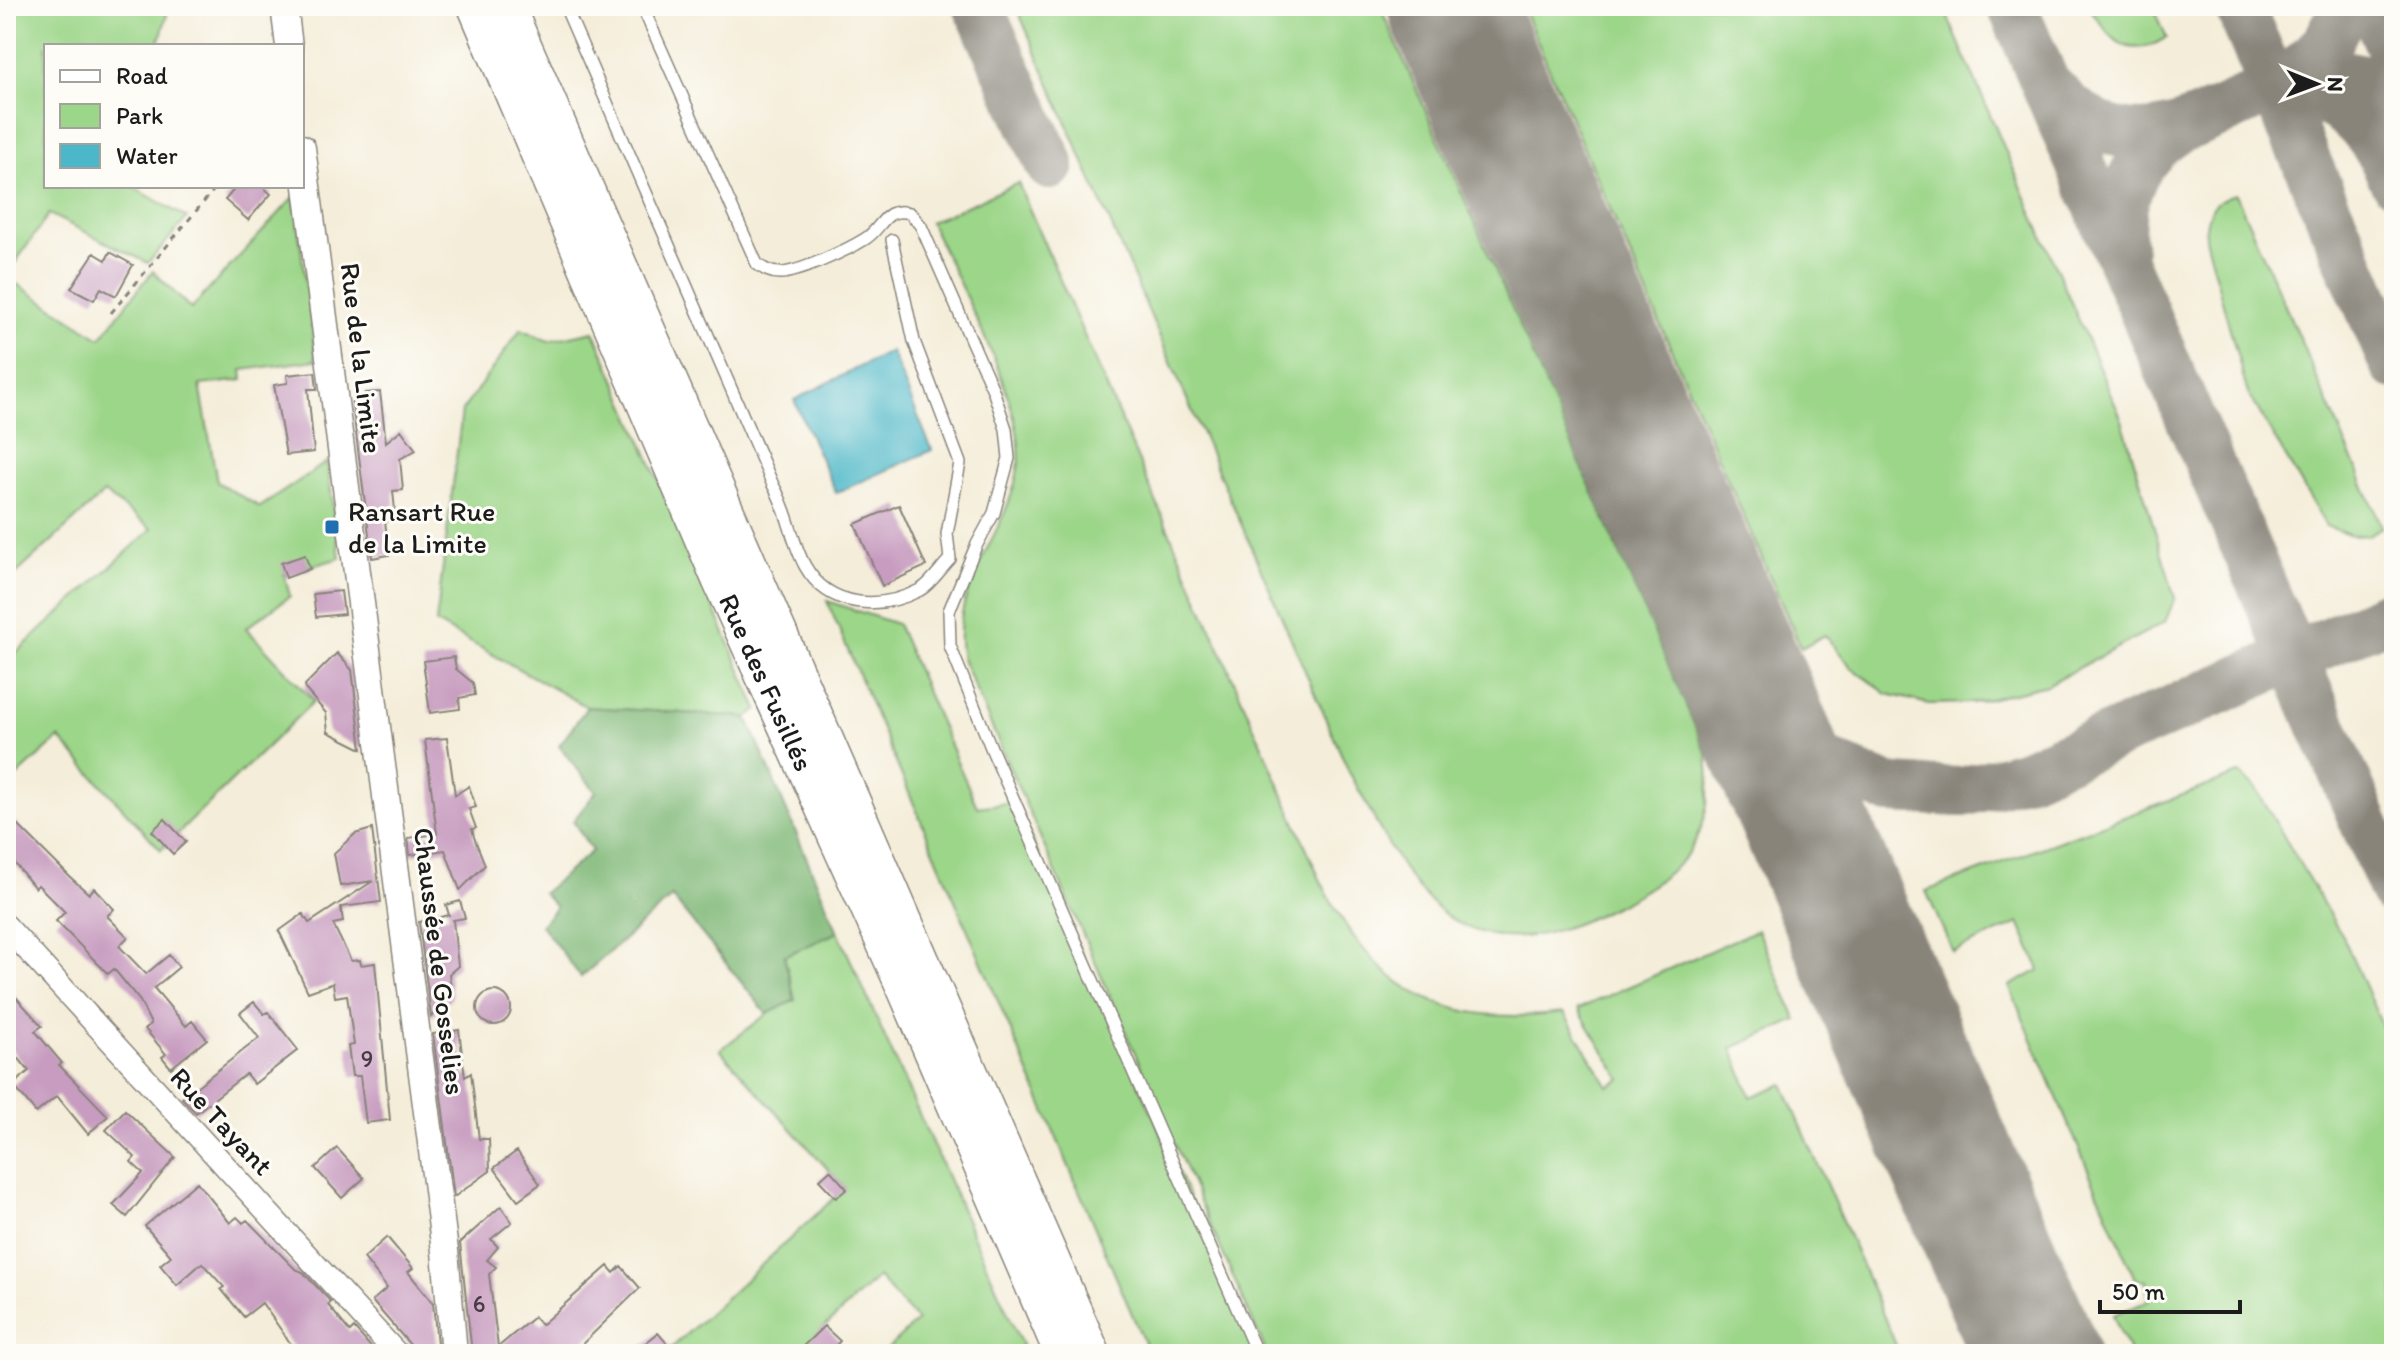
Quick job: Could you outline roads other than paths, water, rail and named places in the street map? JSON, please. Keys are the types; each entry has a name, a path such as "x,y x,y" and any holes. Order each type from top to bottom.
{"highway":[{"name":"Rue des Fusillés","path":"476,6 720,579 906,990 1063,1354"},
{"name":"Rue des Fusillés","path":"506,6 1092,1354"}],"street":[{"path":"284,6 289,44"},
{"name":"Rue de la Limite","path":"304,163 358,577"},
{"name":"Chaussée de Gosselies","path":"358,577 445,1251 454,1354"},
{"name":"Rue Tayant","path":"6,926 397,1354"}],"lane":[{"path":"565,6 696,313 773,485 786,507 805,567 843,600 868,605 922,589 950,559 947,534 960,463 914,341 892,240"},
{"path":"642,6 757,264 778,273 797,269 865,239 881,220 893,212 910,213 921,226 1006,429 1009,458 994,513 949,611 950,646 992,750 1257,1354"},
{"path":"950,559 967,567"}],"water":[{"path":"891,351 932,450 836,493 794,400"}],"place":[{"name":"Ransart Rue de la Limite","path":"332,527"}]}
